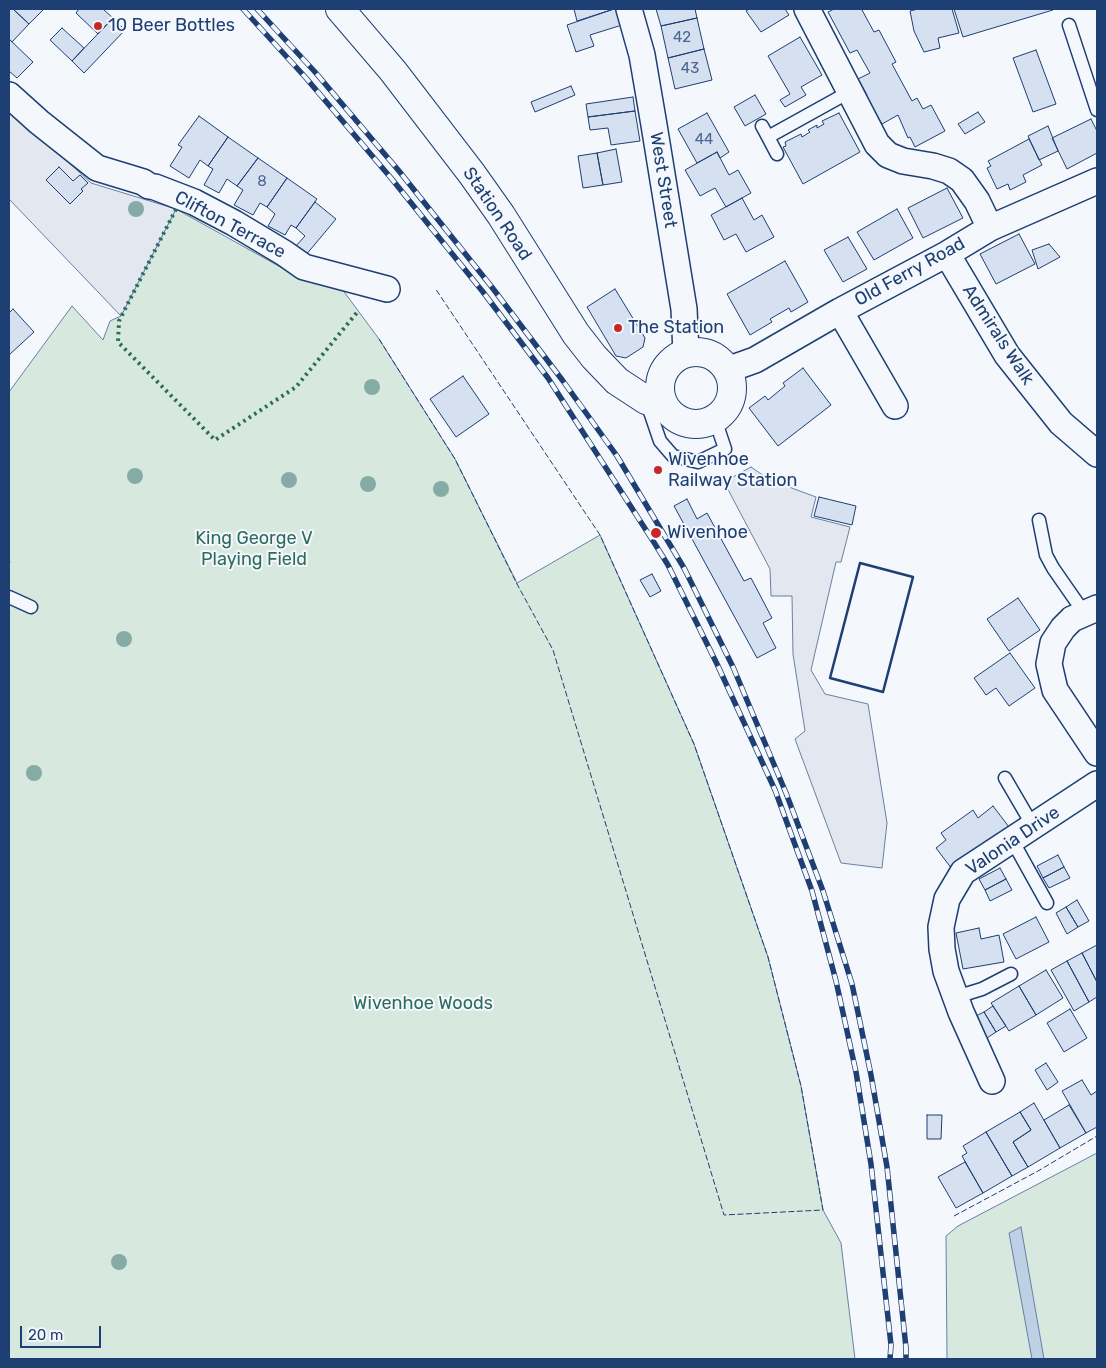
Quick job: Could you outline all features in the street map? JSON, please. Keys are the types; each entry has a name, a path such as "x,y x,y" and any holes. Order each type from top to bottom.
{"main road":[{"name":"Station Road","path":"340,9 393,71 472,174 576,334 594,357 617,381 654,402"},
{"path":"705,353 721,362 731,380 732,392 729,403 715,420 704,424 692,425 680,421 654,402 663,374 672,361 686,354 705,353"}],"street":[{"name":"West Street","path":"629,9 642,55 654,125 684,309 686,354"},
{"path":"807,9 877,144 888,155 903,161 948,170 962,180 977,201 990,228"},
{"name":"Clifton Terrace","path":"9,95 39,122 97,168 143,182 194,202 234,223 304,267 387,289"},
{"name":"Old Ferry Road","path":"727,370 756,360 990,228 1097,181"},
{"name":"Admirals Walk","path":"946,254 1007,355 1061,423 1097,454"},
{"path":"840,311 895,406"},
{"path":"1091,611 1072,620 1063,628 1054,642 1049,664 1055,690 1097,753"},
{"name":"Valonia Drive","path":"992,1080 976,1047 946,971 942,950 941,926 947,898 963,872 1097,784"}],"lane":[{"path":"1069,25 1097,110"},
{"path":"777,154 765,131 851,91"},
{"path":"654,402 660,441 673,456 698,462 725,449 715,420"},
{"path":"1039,520 1046,555 1053,568 1091,611"},
{"path":"9,597 31,607"},
{"path":"1005,778 1033,826"},
{"path":"1012,840 1047,903"},
{"path":"956,997 982,989 1011,974"}],"green space":[{"path":"176,209 302,279 342,289 379,339 455,459 517,583 600,535 694,744 768,957 801,1086 823,1210 841,1243 855,1359 9,1359 9,392 72,306 103,340 110,321 121,316"},
{"path":"1097,1153 1097,1359 947,1359 946,1236 958,1226"}],"shaded area":[{"path":"9,110 91,183 176,209 121,316 9,199"},
{"path":"751,467 770,480 816,497 811,517 850,527 841,562 836,562 811,670 825,694 868,704 887,823 882,868 841,863 795,739 805,731 793,654 792,596 771,596 770,569 724,482"}],"water":[{"path":"1021,1227 1044,1359 1032,1359 1009,1233"}],"building":[{"path":"9,9 13,9 29,24 12,42 9,39"},
{"path":"13,9 44,9 29,24"},
{"name":"10 Beer Bottles","path":"79,9 103,9 113,18 98,34 76,13"},
{"path":"574,9 614,9 577,21"},
{"path":"617,9 622,25 590,35 594,46 576,52 567,25"},
{"path":"656,9 695,9 697,18 661,26"},
{"path":"749,9 785,9 789,15 761,32 746,11"},
{"path":"834,9 865,9 862,10 874,32 879,30 896,62 892,64 912,101 917,98 923,109 931,105 945,131 915,147 910,137 908,138 898,115 882,124 865,97 867,95 858,79 870,73 857,50 850,53 828,12"},
{"path":"918,9 952,9 959,33 938,38 940,48 924,52 914,31 910,11"},
{"path":"954,9 1052,9 1053,10 963,37"},
{"path":"113,18 125,30 84,73 72,61"},
{"path":"697,18 704,49 668,58 661,26"},
{"path":"62,28 84,48 72,61 50,40"},
{"path":"800,37 822,75 801,87 806,95 785,107 780,100 790,94 768,56"},
{"path":"9,39 33,62 17,78 9,71"},
{"path":"704,49 712,80 675,89 668,58"},
{"path":"1036,50 1056,104 1033,112 1013,58"},
{"path":"571,86 575,95 535,112 531,102"},
{"path":"755,95 766,114 745,126 734,107"},
{"path":"633,97 635,111 588,117 586,104"},
{"path":"635,111 640,141 611,145 608,128 590,130 588,117"},
{"path":"978,112 985,122 965,134 958,124"},
{"path":"707,113 729,152 720,158 717,152 697,163 678,129"},
{"path":"839,113 860,152 803,184 783,147 786,146 785,142 801,134 802,137 810,132 808,130 817,125 817,128 824,124 822,121"},
{"path":"199,116 228,137 208,166 200,160 189,178 170,166 182,147 178,145"},
{"path":"1091,119 1097,131 1097,153 1067,169 1052,138"},
{"path":"1048,126 1058,151 1039,160 1028,136"},
{"path":"228,137 258,158 237,186 227,179 219,193 204,185 213,169 208,166"},
{"path":"1029,139 1042,165 1023,175 1026,182 1010,190 1008,184 997,189 987,168 991,166 988,161"},
{"path":"616,149 622,182 603,185 597,153"},
{"path":"717,152 729,175 738,170 751,193 726,207 715,188 700,196 685,170"},
{"path":"597,153 603,185 583,188 578,156"},
{"path":"258,158 287,178 267,207 260,203 253,215 234,205 243,190 237,186"},
{"path":"59,167 73,181 80,175 88,183 70,204 46,180"},
{"path":"287,178 317,199 296,228 291,225 285,235 268,226 275,214 267,207"},
{"path":"947,188 963,218 923,238 908,208"},
{"path":"742,198 754,220 762,215 774,237 746,252 736,234 724,240 711,215"},
{"path":"315,202 336,219 305,256 295,247 305,236 296,228"},
{"path":"897,209 913,238 874,260 857,232"},
{"path":"1019,234 1035,264 996,284 980,254"},
{"path":"848,237 867,269 843,282 824,250"},
{"path":"1049,244 1060,257 1038,269 1032,250"},
{"path":"785,261 808,302 791,312 789,308 770,319 772,322 750,335 727,294"},
{"name":"The Station","path":"615,289 645,338 643,347 626,358 616,356 587,307"},
{"path":"13,309 34,332 9,355 9,313"},
{"path":"803,368 831,405 778,446 749,408 765,396 768,400 785,386 783,383"},
{"path":"463,376 489,414 456,437 430,399"},
{"path":"819,497 856,506 852,525 814,516"},
{"path":"687,499 697,519 707,513 744,581 751,578 772,618 763,623 776,648 757,658 674,506"},
{"path":"652,574 661,591 650,597 640,580"},
{"path":"1018,598 1040,630 1009,651 987,619"},
{"path":"1010,653 1035,688 1009,706 996,688 986,695 974,678"},
{"path":"993,806 1009,827 952,869 936,848 946,840 941,833 973,810 978,818"},
{"path":"1058,855 1064,867 1043,878 1037,866"},
{"path":"1064,867 1070,878 1049,888 1043,878"},
{"path":"1000,868 1006,879 985,890 979,879"},
{"path":"1006,879 1012,890 990,901 985,890"},
{"path":"1077,900 1089,921 1078,927 1066,907"},
{"path":"1066,907 1078,927 1067,934 1056,913"},
{"path":"1036,917 1049,942 1016,959 1003,934"},
{"path":"979,928 981,939 999,935 1004,962 963,969 956,933"},
{"path":"1097,945 1097,982 1082,953"},
{"path":"1082,953 1097,982 1097,997 1089,1002 1067,961"},
{"path":"1067,961 1089,1002 1074,1011 1051,970"},
{"path":"1046,970 1063,998 1036,1015 1019,986"},
{"path":"1019,986 1036,1015 1009,1031 991,1003"},
{"path":"993,1006 1006,1026 996,1032 984,1012"},
{"path":"1070,1009 1087,1038 1064,1052 1047,1023"},
{"path":"984,1012 996,1032 987,1038 974,1017"},
{"path":"1046,1063 1058,1082 1047,1090 1035,1070"},
{"path":"1082,1080 1091,1095 1097,1091 1097,1127 1086,1133 1062,1091"},
{"path":"1034,1103 1060,1148 1028,1167 1013,1142 1031,1130 1020,1112"},
{"path":"1069,1105 1086,1133 1060,1148 1044,1120"},
{"path":"1020,1112 1031,1130 1013,1142 1028,1167 1012,1176 986,1132"},
{"path":"927,1115 942,1115 941,1139 927,1139"},
{"path":"986,1132 1012,1176 983,1193 962,1156 967,1153 963,1146"},
{"path":"965,1162 983,1193 956,1208 938,1177"}],"railway":[{"path":"243,9 306,78 391,178 483,292 548,378 668,565 717,664 775,790 812,891 836,981 856,1072 871,1164 891,1345 890,1359"},
{"path":"257,9 315,72 399,171 491,286 563,381 617,456 684,568 733,667 786,793 823,891 852,984 871,1075 887,1167 906,1359"}],"hedge":[{"path":"176,209 119,321 118,342 215,440 296,387 359,310"}],"fence":[{"path":"379,339 455,459 517,584 553,650 724,1215 823,1210 801,1086 768,957 694,744 600,535 435,288"},
{"path":"954,1216 1038,1171 1097,1136"}],"wall":[{"path":"860,563 913,577 883,692 830,678 860,563"}],"place":[{"name":"10 Beer Bottles","path":"98,26"},
{"name":"The Station","path":"618,328"},
{"name":"Wivenhoe Railway Station","path":"658,470"},
{"name":"Wivenhoe","path":"656,533"}],"park label":[{"name":"King George V Playing Field","path":"254,549"},
{"name":"Wivenhoe Woods","path":"423,1004"}]}
